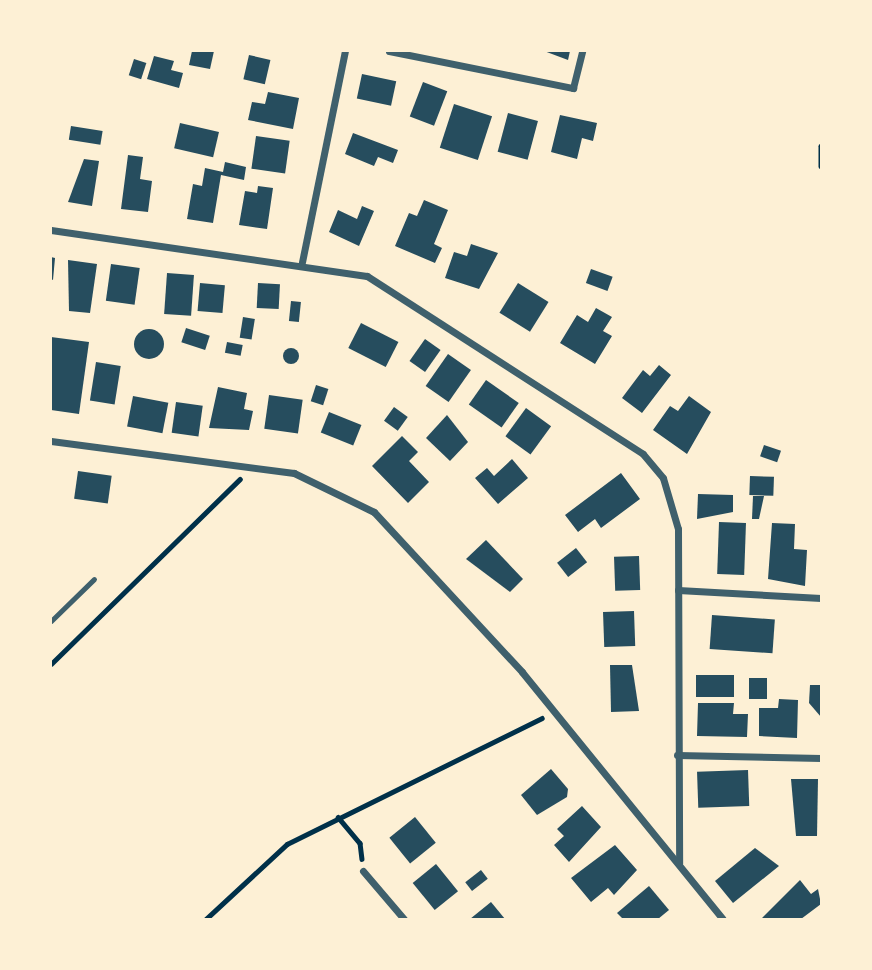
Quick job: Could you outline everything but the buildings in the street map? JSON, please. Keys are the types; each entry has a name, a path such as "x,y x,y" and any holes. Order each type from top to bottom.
{"street":[{"path":"302,262 345,51"},
{"path":"389,51 573,88 582,51"},
{"path":"51,230 302,262 367,276 401,293 634,446 673,499 678,590 679,863"},
{"path":"51,441 294,473 374,512 555,712 723,919"},
{"path":"678,590 821,598"},
{"path":"677,755 821,758"},
{"path":"363,871 404,919"}],"lane":[{"path":"51,621 94,579"}],"path":[{"path":"821,146 821,166"},
{"path":"51,664 236,489 245,465"},
{"path":"206,919 287,844 555,712"},
{"path":"338,817 360,843 363,871"}]}
